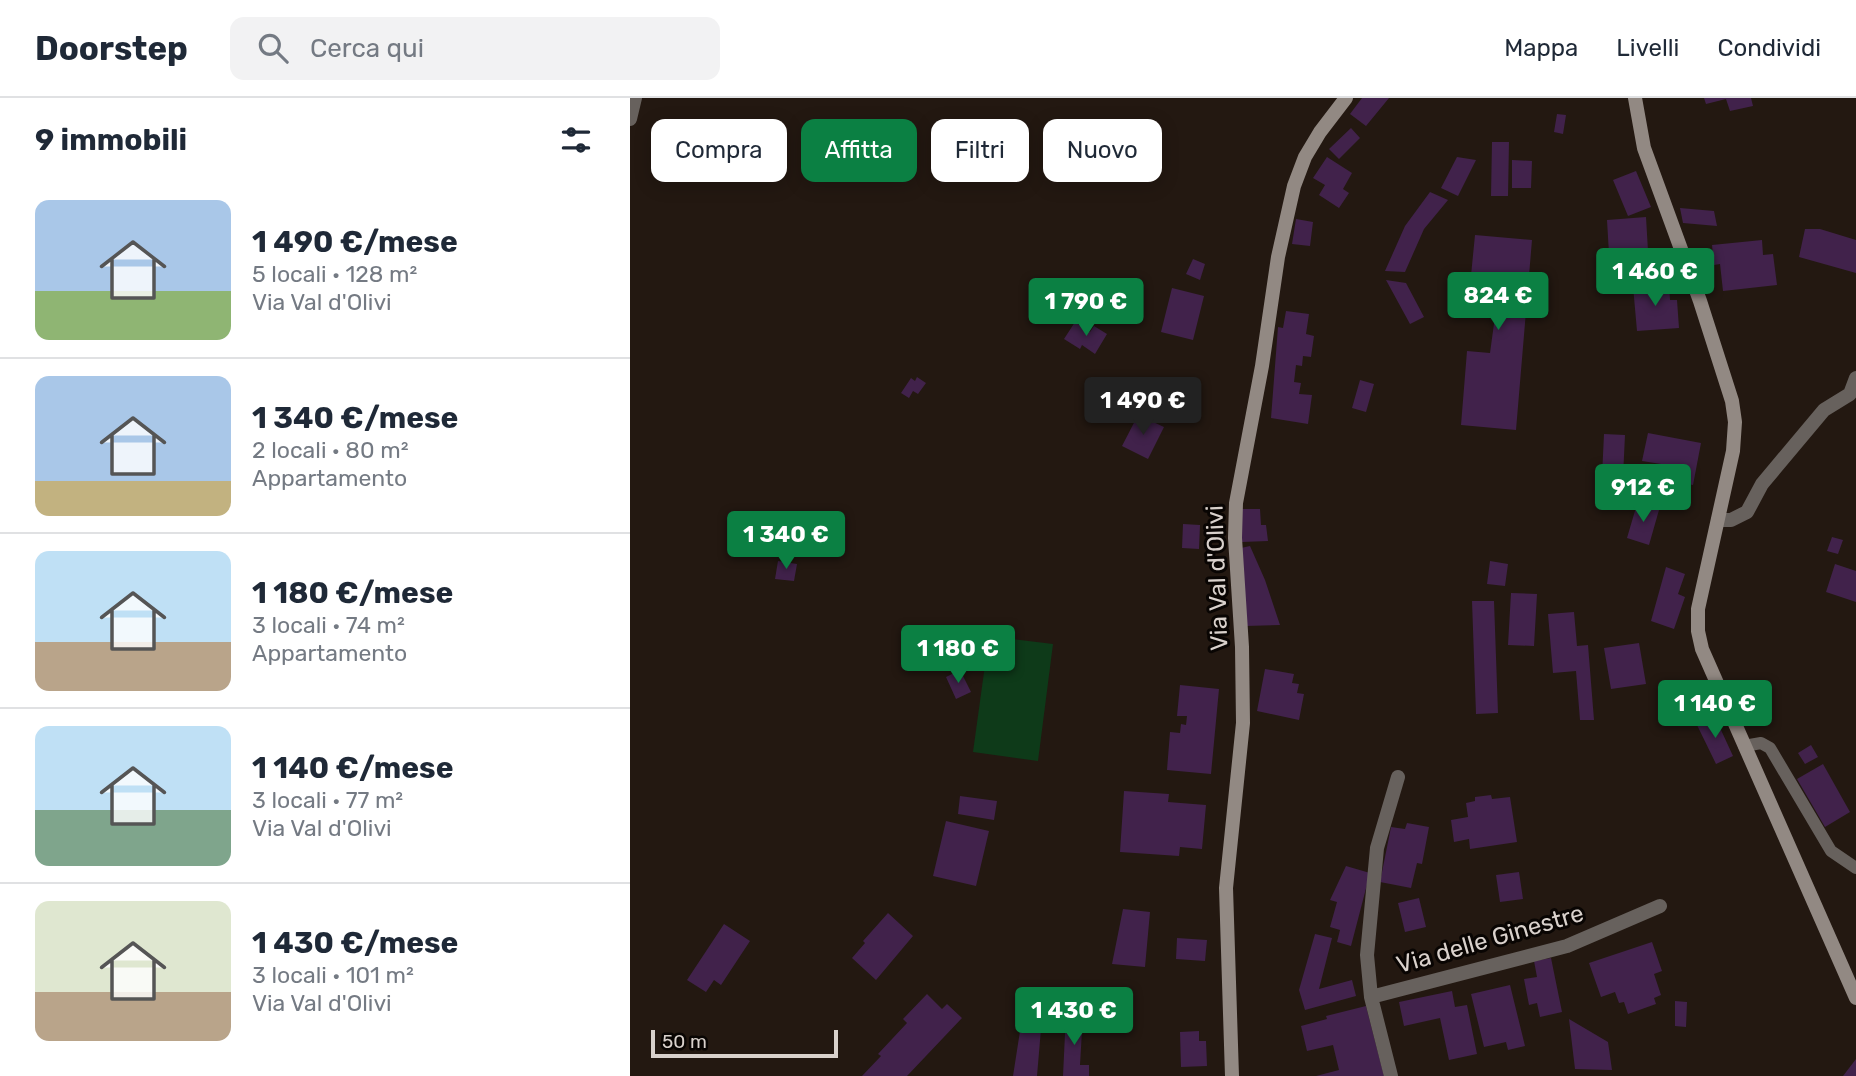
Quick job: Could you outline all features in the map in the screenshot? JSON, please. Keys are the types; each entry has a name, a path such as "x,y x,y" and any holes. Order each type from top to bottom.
{"street":[{"path":"630,119 635,98"},
{"name":"Via Val d'Olivi","path":"1232,1076 1226,888 1243,723 1242,647 1234,538 1236,503 1262,366 1278,257 1294,186 1315,140 1346,98"},
{"path":"1635,98 1644,148 1700,301 1732,401 1735,422 1733,451 1701,589 1698,631 1702,649 1856,998"},
{"path":"1718,520 1740,518 1747,512 1762,484 1824,410 1850,394 1856,378"},
{"name":"Via delle Ginestre","path":"1391,1076 1371,997 1367,955 1377,848 1398,777"},
{"name":"Via delle Ginestre","path":"1371,997 1567,946 1660,906"}],"lane":[{"path":"1744,746 1761,743 1770,748 1831,851 1856,868"}],"green space":[{"path":"989,636 1053,644 1038,761 973,752"}],"building":[{"path":"1362,98 1389,98 1366,126 1350,114"},
{"path":"1704,98 1751,98 1753,106 1730,111 1726,99 1706,104"},
{"path":"1557,114 1566,115 1563,134 1554,132"},
{"path":"1351,128 1360,138 1339,159 1329,149"},
{"path":"1492,142 1509,142 1508,196 1491,196"},
{"path":"1327,157 1352,173 1343,189 1349,193 1339,208 1319,195 1325,185 1313,178"},
{"path":"1457,157 1476,160 1458,196 1441,188"},
{"path":"1512,160 1532,161 1531,188 1512,188"},
{"path":"1636,171 1651,207 1628,216 1613,180"},
{"path":"1430,192 1448,200 1424,229 1405,272 1385,271 1405,226"},
{"path":"1680,208 1714,211 1717,226 1683,223"},
{"path":"1646,217 1648,251 1609,254 1607,220"},
{"path":"1296,219 1313,222 1310,246 1292,244"},
{"path":"1805,229 1820,229 1856,240 1856,273 1799,257"},
{"path":"1475,235 1532,240 1516,430 1461,425 1467,351 1490,353 1496,309 1468,306"},
{"path":"1762,240 1763,255 1773,254 1777,285 1723,291 1720,264 1714,265 1712,245"},
{"path":"1193,259 1205,264 1200,280 1186,274"},
{"path":"1386,280 1406,283 1424,317 1410,324"},
{"path":"1669,283 1670,300 1677,300 1679,328 1637,331 1633,286"},
{"path":"1172,288 1204,296 1193,340 1161,332"},
{"path":"1286,311 1309,314 1306,334 1314,336 1311,357 1303,356 1302,366 1296,365 1294,382 1301,383 1299,394 1312,395 1308,424 1271,418 1278,327 1283,328"},
{"path":"1075,322 1090,332 1094,326 1107,334 1095,354 1082,345 1080,349 1064,339"},
{"path":"917,377 926,383 918,394 913,391 909,398 901,393 911,378 915,381"},
{"path":"1360,380 1374,384 1366,412 1352,408"},
{"path":"1138,415 1164,427 1148,459 1122,446"},
{"path":"1648,433 1701,443 1693,485 1659,479 1661,464 1642,461"},
{"path":"1604,434 1625,435 1623,477 1602,476"},
{"path":"1637,504 1659,510 1649,545 1627,538"},
{"path":"1241,509 1260,509 1261,525 1266,525 1268,541 1242,542"},
{"path":"1183,524 1200,525 1199,549 1182,548"},
{"path":"1832,537 1843,540 1838,554 1827,551"},
{"path":"1250,546 1280,625 1245,626 1241,548"},
{"path":"778,561 797,564 794,581 775,579"},
{"path":"1490,561 1508,564 1505,586 1487,584"},
{"path":"1835,564 1856,571 1856,602 1826,592"},
{"path":"1666,567 1685,574 1678,594 1685,597 1674,629 1651,621"},
{"path":"1511,593 1537,594 1534,646 1508,645"},
{"path":"1472,601 1494,601 1498,713 1476,714"},
{"path":"1574,612 1577,646 1588,645 1594,720 1580,720 1576,671 1553,673 1548,614"},
{"path":"1639,643 1646,684 1611,689 1604,648"},
{"path":"1265,669 1294,674 1292,683 1299,684 1297,693 1304,694 1299,720 1257,711"},
{"path":"960,670 971,692 956,699 946,677"},
{"path":"1180,685 1219,689 1211,774 1167,770 1170,732 1180,733 1181,724 1186,725 1187,716 1177,716"},
{"path":"1715,717 1733,756 1716,764 1697,725"},
{"path":"1811,745 1818,757 1805,764 1798,753"},
{"path":"1823,764 1850,812 1825,827 1797,779"},
{"path":"1124,791 1169,794 1168,802 1206,805 1202,849 1180,847 1179,856 1120,852"},
{"path":"1491,795 1492,799 1510,797 1517,842 1470,849 1469,839 1454,842 1451,820 1468,817 1466,803 1475,801 1475,797"},
{"path":"960,796 997,801 994,820 958,814"},
{"path":"946,821 989,831 976,886 933,876"},
{"path":"1407,823 1429,827 1422,864 1417,863 1411,888 1380,882 1391,827 1405,829"},
{"path":"1346,866 1370,873 1351,946 1337,942 1340,930 1330,927 1337,902 1330,900"},
{"path":"1519,872 1523,899 1500,902 1496,875"},
{"path":"1419,898 1426,927 1405,932 1398,903"},
{"path":"1123,909 1150,912 1145,967 1112,964"},
{"path":"888,913 913,936 876,980 852,958"},
{"path":"724,924 750,941 721,985 714,980 706,992 687,980"},
{"path":"1315,934 1332,938 1319,989 1352,980 1356,996 1305,1010 1299,990"},
{"path":"1177,938 1207,940 1205,961 1176,959"},
{"path":"1652,942 1662,971 1654,974 1661,995 1654,998 1656,1004 1628,1014 1624,1002 1619,1003 1615,992 1601,997 1589,963"},
{"path":"1551,958 1562,1012 1540,1017 1537,1003 1529,1005 1524,979 1537,977 1534,961"},
{"path":"1510,985 1525,1046 1508,1050 1506,1042 1484,1047 1471,994"},
{"path":"1452,991 1455,1007 1467,1005 1477,1054 1449,1060 1440,1018 1404,1026 1399,1002"},
{"path":"927,994 942,1009 947,1004 962,1018 907,1076 862,1076 907,1023 903,1019"},
{"path":"1675,1001 1687,1002 1686,1027 1675,1026"},
{"path":"1366,1006 1384,1076 1316,1076 1339,1070 1333,1045 1307,1051 1301,1026 1327,1019 1326,1016"},
{"path":"1023,1012 1042,1017 1037,1076 1013,1076"},
{"path":"1066,1013 1083,1014 1080,1065 1089,1065 1089,1076 1063,1076"},
{"path":"1569,1019 1608,1042 1612,1070 1575,1069"},
{"path":"1199,1031 1199,1041 1206,1041 1207,1066 1181,1067 1180,1032"},
{"path":"1856,1059 1856,1076 1843,1076"}]}
